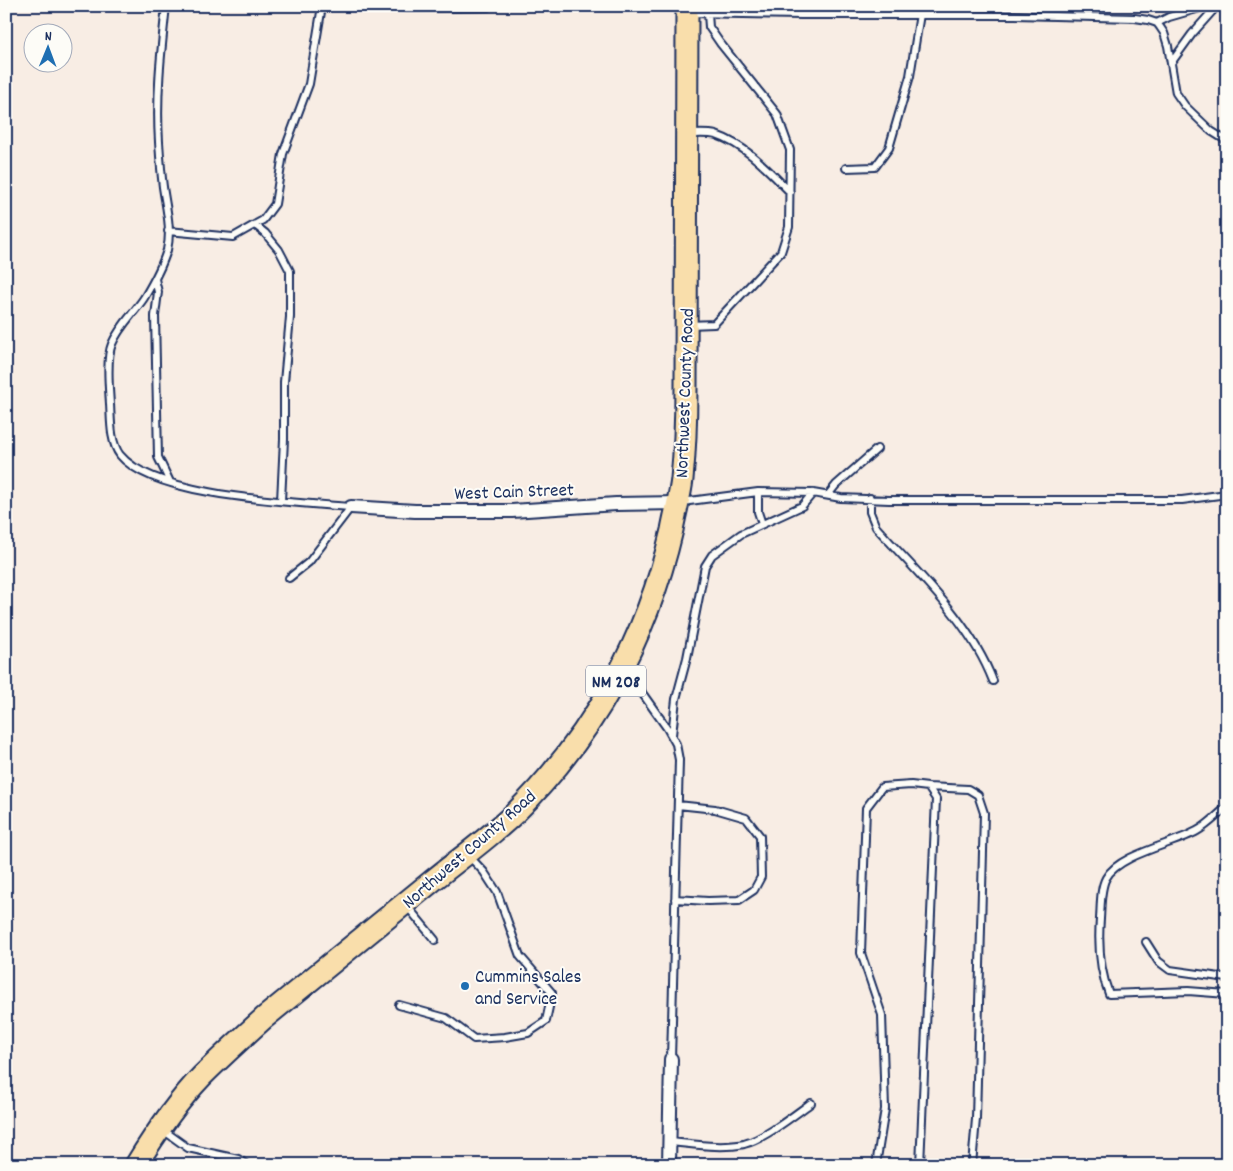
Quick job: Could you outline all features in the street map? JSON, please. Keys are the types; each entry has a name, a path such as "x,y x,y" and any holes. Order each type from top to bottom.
{"highway":[{"name":"Northwest County Road","path":"136,1165 160,1128 201,1077 230,1049 264,1018 513,814 558,766 591,722 623,667 639,633 665,562 682,480 686,426 687,10"}],"street":[{"name":"West Cain Street","path":"351,507 415,511 512,511 616,504 678,503"},
{"path":"669,1165 671,1059"}],"lane":[{"path":"166,6 157,98 163,187 169,222 167,249 155,279 111,345 108,376 112,434 119,454 133,467 198,491 351,507"},
{"path":"168,231 233,236 263,220 275,204 283,154 310,84 322,6"},
{"path":"373,6 410,8 488,7"},
{"path":"1156,23 1169,17 1207,6"},
{"path":"1171,63 1216,6"},
{"path":"687,10 708,14 920,14 1135,18 1156,23 1164,33 1176,92 1185,106 1211,131 1227,140"},
{"path":"686,326 714,324 782,252 789,227 790,150 777,114 720,43 709,27 708,14"},
{"path":"846,168 875,167 889,148 910,76 920,14"},
{"path":"686,134 715,135 739,146 767,169 790,192"},
{"path":"255,225 266,233 279,250 290,271 290,317 284,382 281,501"},
{"path":"155,279 158,292 155,316 158,457 170,482"},
{"path":"828,496 836,485 877,449"},
{"path":"758,492 758,512 762,524"},
{"path":"678,503 758,492 813,493 828,496 889,500 1182,500 1227,494"},
{"path":"672,736 676,699 687,658 705,566 712,555 741,534 802,506 813,493"},
{"path":"870,498 870,512 876,527 955,615 985,661 993,681"},
{"path":"289,578 309,562 351,507"},
{"path":"623,667 672,736 676,744 679,760 671,1059"},
{"path":"876,1165 885,1099 882,1015 862,953 866,808 882,787 911,785 968,789 978,795 984,813 976,1119 972,1165"},
{"path":"920,1165 936,799 928,787"},
{"path":"675,899 739,900 754,890 761,878 760,836 746,818 715,809 678,805"},
{"path":"1227,808 1198,831 1138,855 1114,867 1106,878 1098,939 1104,983 1109,994 1188,991 1227,994"},
{"path":"399,1005 446,1018 474,1039 528,1033 546,1020 552,992 520,956 497,892 484,872 466,853"},
{"path":"404,904 435,940"},
{"path":"1146,942 1158,961 1170,970 1227,978"},
{"path":"669,1142 728,1145 745,1143 779,1126 810,1103"},
{"path":"160,1128 188,1148 238,1159 247,1165"}],"place":[{"name":"Cummins Sales and Service","path":"465,986"}]}
